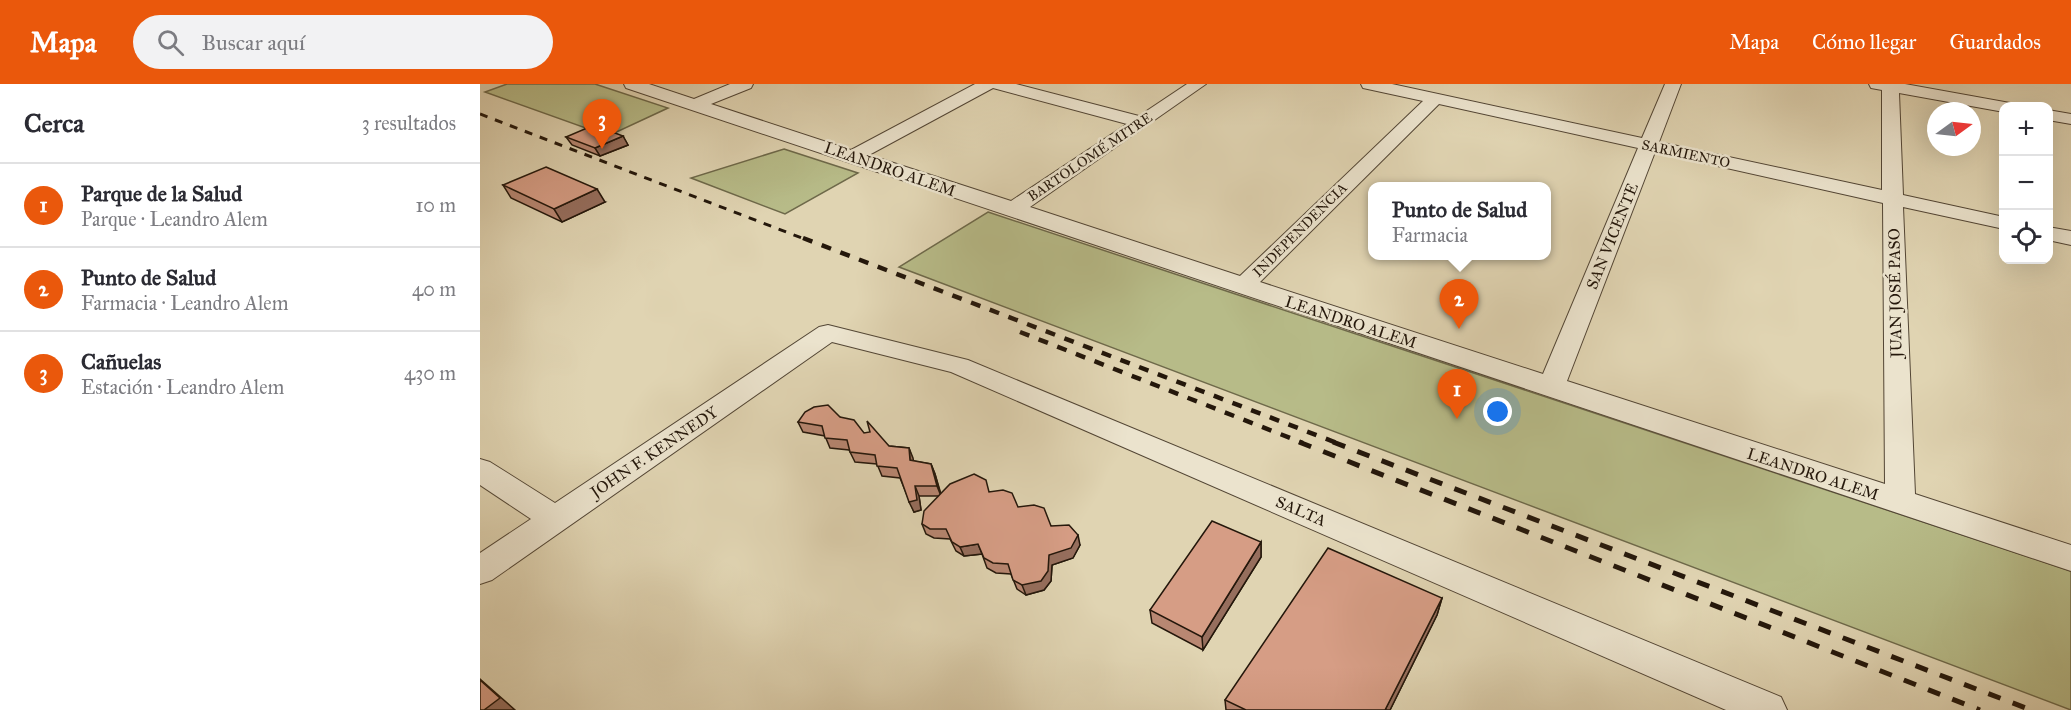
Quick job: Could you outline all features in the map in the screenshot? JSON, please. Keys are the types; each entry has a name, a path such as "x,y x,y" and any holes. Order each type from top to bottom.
{"street":[{"name":"LEANDRO ALEM","path":"632,84 2071,558"},
{"path":"696,104 745,84"},
{"path":"853,156 988,84"},
{"path":"997,84 1141,122"},
{"name":"BARTOLOMÉ MITRE","path":"1012,210 1197,84"},
{"name":"SARMIENTO","path":"1369,84 1405,88 1435,99 1999,222"},
{"name":"SAN VICENTE","path":"1551,387 1673,84"},
{"path":"1886,85 1999,106"},
{"name":"JUAN JOSÉ PASO","path":"1886,85 1893,199 1900,503"},
{"name":"INDEPENDENCIA","path":"1243,286 1435,99"},
{"path":"2053,116 2071,119"},
{"path":"2053,234 2071,238"},
{"name":"JOHN F. KENNEDY","path":"480,570 828,333"},
{"name":"SALTA","path":"828,333 959,366 1768,710"},
{"path":"480,470 556,519"}],"green space":[{"path":"507,84 595,84 668,108 608,136 485,92"},
{"path":"784,149 858,173 785,214 691,178"},
{"path":"988,212 2071,571 2071,710 899,267"}],"building":[{"path":"594,125 623,136 595,148 566,137"},
{"path":"546,167 597,189 554,209 503,185"},
{"path":"828,405 840,417 854,420 864,433 870,432 867,421 889,446 909,448 910,460 931,464 937,486 915,486 917,500 909,502 897,468 877,466 875,455 850,452 847,440 825,438 822,426 798,422 805,412 814,407"},
{"path":"974,474 986,480 989,492 1003,490 1012,493 1018,507 1034,505 1044,508 1051,526 1069,525 1078,535 1071,548 1049,555 1048,571 1041,581 1022,585 1013,580 1008,564 993,563 984,558 978,544 960,547 952,542 946,529 930,529 922,524 924,511 950,484"},
{"path":"1212,521 1261,542 1202,637 1150,610"},
{"path":"1328,548 1442,598 1385,710 1246,710 1225,700"},
{"path":"480,680 500,698 484,710 480,710"}],"railway":[{"path":"480,114 807,240"},
{"path":"803,238 1337,443"},
{"path":"1020,332 1303,443"},
{"path":"1299,442 1980,710"},
{"path":"1333,442 2031,710"}],"place":[{"name":"Cañuelas","path":"602,149"},
{"name":"Punto de Salud","path":"1459,329"},
{"name":"Parque de la Salud","path":"1457,419"}]}
